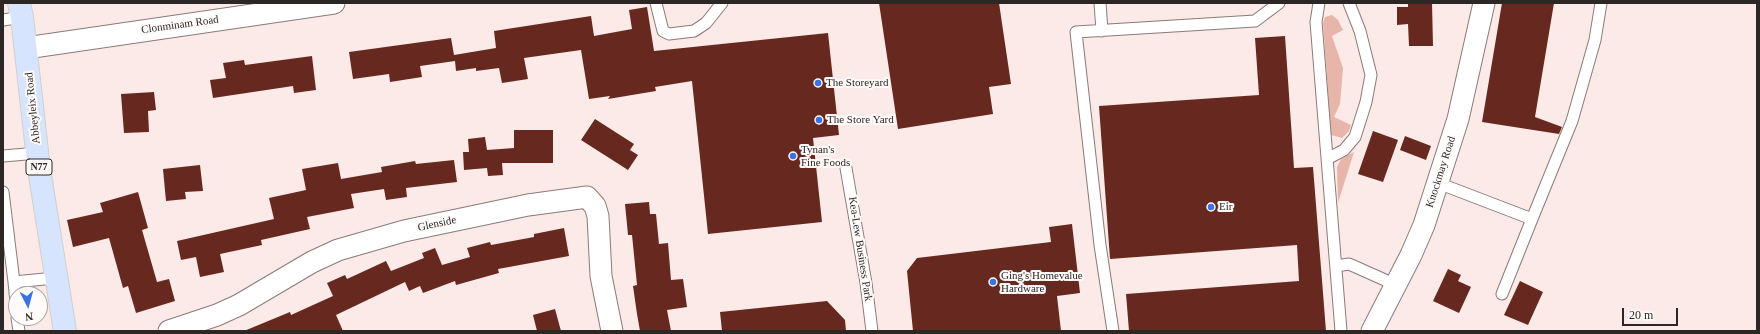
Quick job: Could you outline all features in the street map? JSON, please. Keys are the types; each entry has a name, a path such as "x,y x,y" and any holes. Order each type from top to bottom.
{"main road":[{"name":"Abbeyleix Road","path":"15,13 26,48 38,153 55,278 65,331"}],"street":[{"name":"Clonminam Road","path":"26,48 334,3"},
{"name":"Knockmay Road","path":"1372,331 1422,231 1460,112 1484,3"},
{"name":"Glenside","path":"169,331 239,306 312,262 338,250 404,231 528,204 587,197 595,206 598,216 600,276 612,331"}],"lane":[{"path":"656,3 663,31 669,34 694,31 706,23 722,3"},
{"path":"1100,3 1102,31"},
{"path":"1113,331 1100,245 1076,32 1254,21 1279,3"},
{"path":"1319,3 1316,22 1341,331"},
{"path":"1327,159 1344,150 1355,137 1366,102 1371,75 1360,31 1349,3"},
{"path":"1502,294 1572,121 1594,40 1600,3"},
{"path":"3,156 38,153"},
{"name":"Kea-Lew Business Park","path":"846,168 866,283 872,331"},
{"path":"1438,183 1532,219"},
{"path":"3,192 14,286"},
{"path":"1336,266 1349,264 1395,286"},
{"path":"14,282 55,278"}],"shaded area":[{"path":"1332,15 1338,20 1343,30 1332,36 1343,68 1340,104 1334,117 1351,125 1349,131 1342,138 1331,135 1323,23 1325,17"},
{"path":"1354,152 1338,203 1337,167 1341,159"}],"building":[{"path":"879,3 999,3 1011,84 989,87 993,114 898,129"},
{"path":"1432,3 1433,46 1409,46 1408,24 1397,25 1397,7 1408,7 1408,4"},
{"path":"1502,3 1554,3 1535,117 1562,127 1559,134 1482,122"},
{"path":"647,7 654,51 828,33 839,135 813,138 822,222 708,234 692,81 655,87 656,91 608,99 610,96 589,99 581,50 524,58 528,79 502,83 499,68 476,71 476,68 456,71 455,61 420,66 422,77 390,82 389,74 353,79 349,52 451,38 454,55 496,48 494,31 591,16 594,36 632,29 629,10"},
{"name":"Eir","path":"1285,36 1294,168 1313,167 1326,331 1129,331 1126,294 1299,281 1297,245 1110,259 1099,106 1259,95 1255,38"},
{"path":"312,56 316,90 294,93 293,86 213,98 210,80 226,78 223,63 244,60 245,65"},
{"path":"154,92 156,110 148,111 149,132 124,133 121,94"},
{"path":"595,119 634,144 630,150 638,155 628,170 581,140"},
{"path":"514,130 553,130 553,163 502,163 503,175 488,176 487,168 464,170 463,152 469,152 468,139 485,137 487,150 514,148"},
{"path":"1373,131 1398,140 1383,182 1358,174"},
{"path":"1405,136 1431,146 1426,160 1400,150"},
{"path":"454,160 457,182 406,188 407,197 386,200 384,189 351,194 354,208 307,217 310,229 261,240 262,245 220,254 224,272 200,277 196,257 181,260 177,241 274,219 269,198 306,190 302,169 338,163 341,179 382,172 381,167 415,161 416,164"},
{"path":"200,165 203,191 185,192 186,199 166,201 163,169"},
{"path":"138,192 148,228 142,230 157,282 169,279 175,301 136,313 128,286 123,288 109,238 73,247 67,220 103,212 100,203"},
{"path":"649,202 650,214 656,214 659,244 668,243 671,280 683,279 687,307 667,310 671,331 640,331 637,314 633,286 637,285 632,235 628,235 625,204"},
{"name":"Ging's Homevalue Hardware","path":"1072,224 1080,293 1057,296 1061,331 913,331 907,271 917,258 1051,242 1049,227"},
{"path":"564,228 569,256 498,269 499,273 456,285 455,281 423,293 420,286 409,291 405,282 336,315 343,331 244,331 290,312 291,315 333,296 327,283 345,275 347,279 386,261 391,271 424,258 422,253 435,248 442,265 470,257 467,248 490,242 491,245 534,237 534,234"},
{"path":"1448,269 1461,275 1458,281 1471,287 1459,313 1433,301"},
{"path":"1520,281 1543,292 1528,325 1504,315"},
{"path":"827,301 845,320 846,331 722,331 720,312"},
{"path":"555,309 561,331 537,331 533,315"}],"place":[{"name":"The Storeyard","path":"818,83"},
{"name":"The Store Yard","path":"819,120"},
{"name":"Tynan's Fine Foods","path":"793,156"},
{"name":"Eir","path":"1211,207"},
{"name":"Ging's Homevalue Hardware","path":"993,282"}]}
